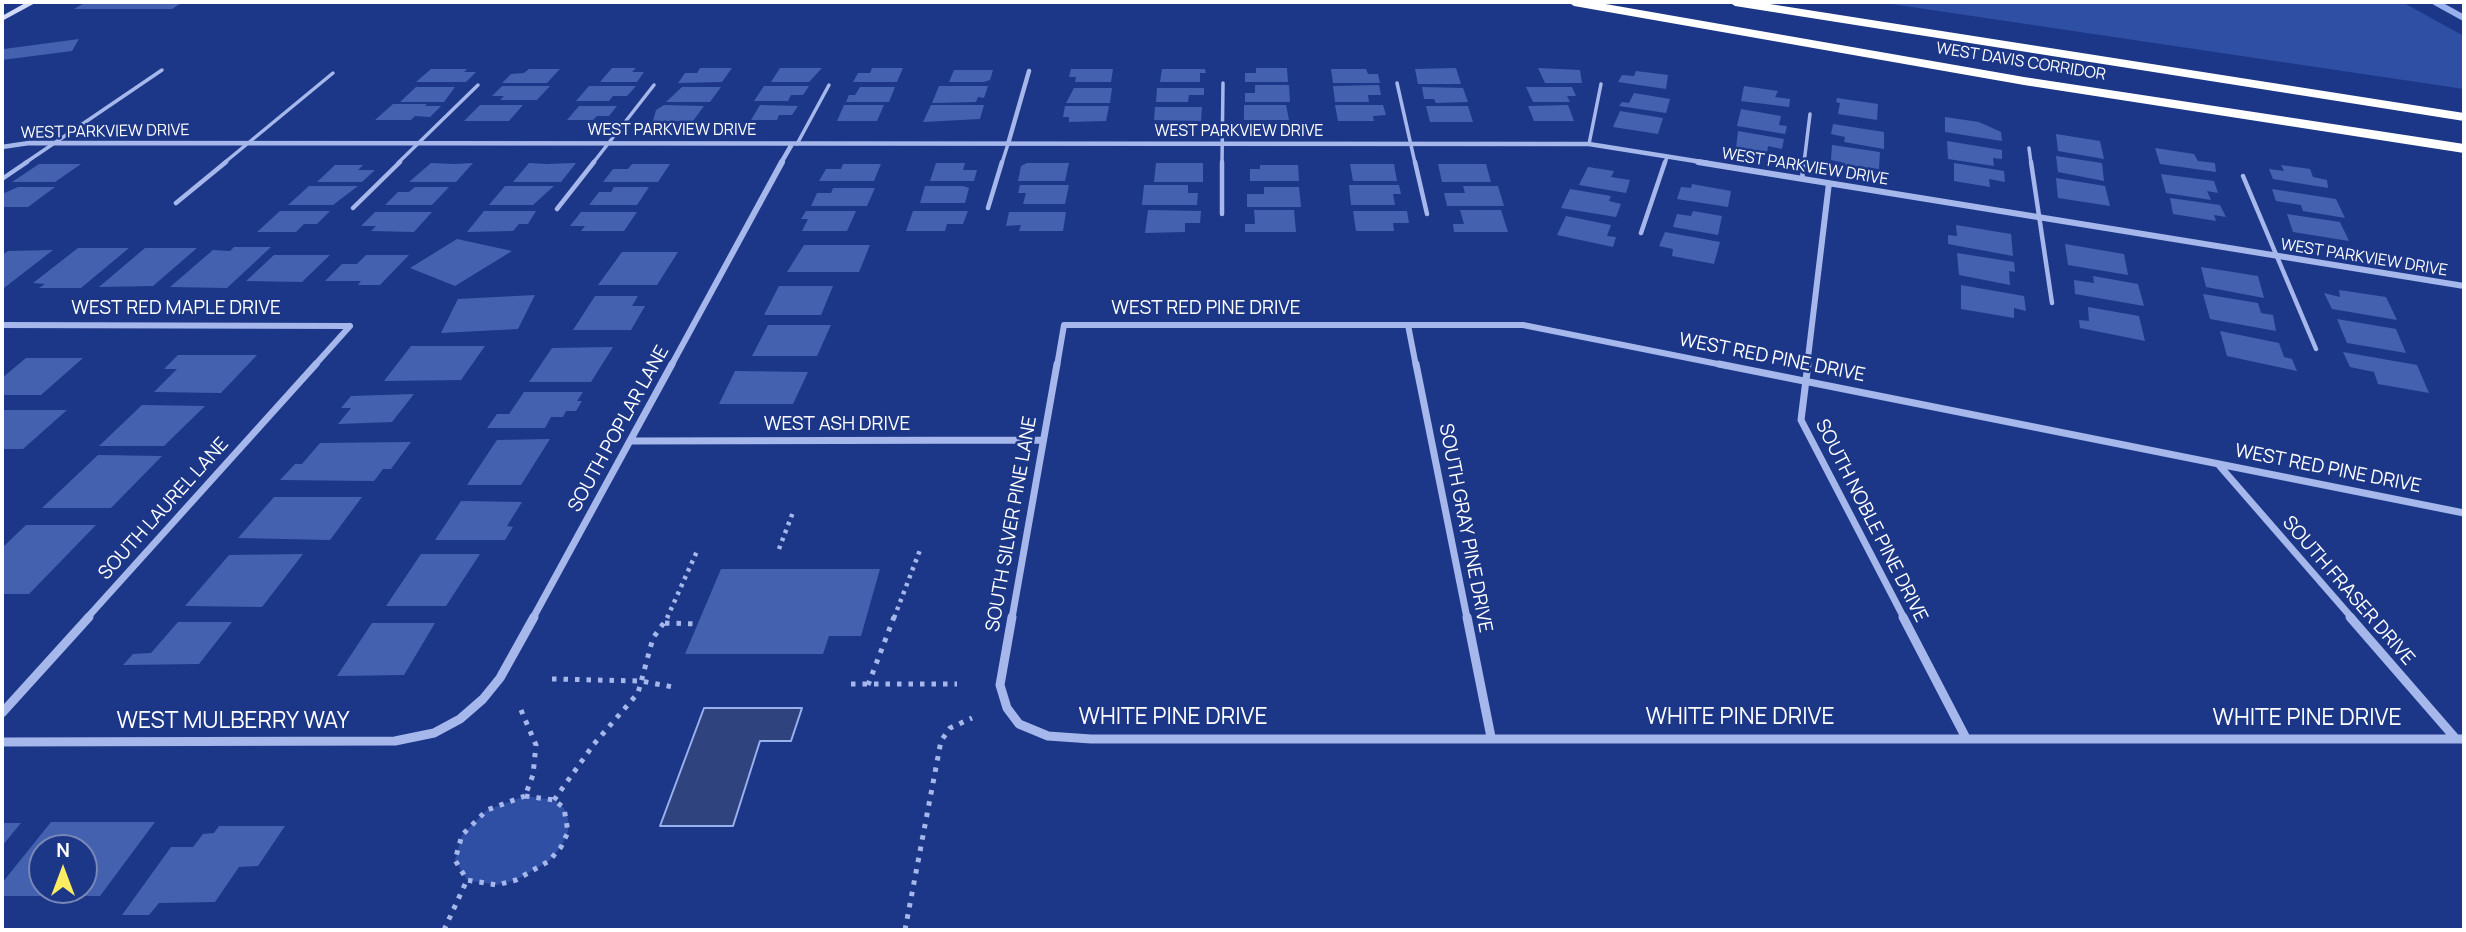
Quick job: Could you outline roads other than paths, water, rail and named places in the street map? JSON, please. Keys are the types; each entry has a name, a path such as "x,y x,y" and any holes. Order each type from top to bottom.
{"highway":[{"name":"WEST DAVIS CORRIDOR","path":"1574,2 2024,81 2464,149"},
{"name":"WEST DAVIS CORRIDOR","path":"1734,2 2464,117"}],"street":[{"path":"2,19 33,2"},
{"path":"1009,144 1029,71"},
{"name":"WEST PARKVIEW DRIVE","path":"2,147 52,143 1589,144 2464,286"},
{"name":"SOUTH POPLAR LANE","path":"460,719 483,699 500,678 794,144"},
{"name":"SOUTH NOBLE PINE DRIVE","path":"1829,183 1801,420 1966,737"},
{"name":"WEST RED MAPLE DRIVE","path":"2,325 350,326"},
{"path":"2,332 11,325"},
{"name":"WEST RED PINE DRIVE","path":"1064,325 1523,325 2464,513"},
{"name":"SOUTH SILVER PINE LANE","path":"1019,723 1007,708 1000,685 1064,325"},
{"name":"SOUTH GRAY PINE DRIVE","path":"1408,325 1491,737"},
{"name":"SOUTH LAUREL LANE","path":"2,713 350,326"},
{"name":"WEST ASH DRIVE","path":"631,441 1043,440"},
{"name":"SOUTH FRASER DRIVE","path":"2217,463 2460,739"},
{"name":"WEST MULBERRY WAY","path":"2,742 395,741 434,733 460,719"},
{"name":"WHITE PINE DRIVE","path":"1019,723 1048,736 1091,739 2460,739"}],"lane":[{"path":"2,179 162,70"},
{"path":"176,203 333,73"},
{"path":"1222,214 1223,83"},
{"path":"1397,83 1427,214"},
{"path":"1589,144 1601,84"},
{"path":"353,208 478,85"},
{"path":"558,208 654,85"},
{"path":"794,144 829,85"},
{"path":"1802,179 1810,114"},
{"path":"988,208 1009,144"},
{"path":"2029,148 2052,303"},
{"path":"1641,233 1667,157"},
{"path":"2243,176 2316,349"}],"waterway":[{"path":"2435,2 2464,18"}]}
